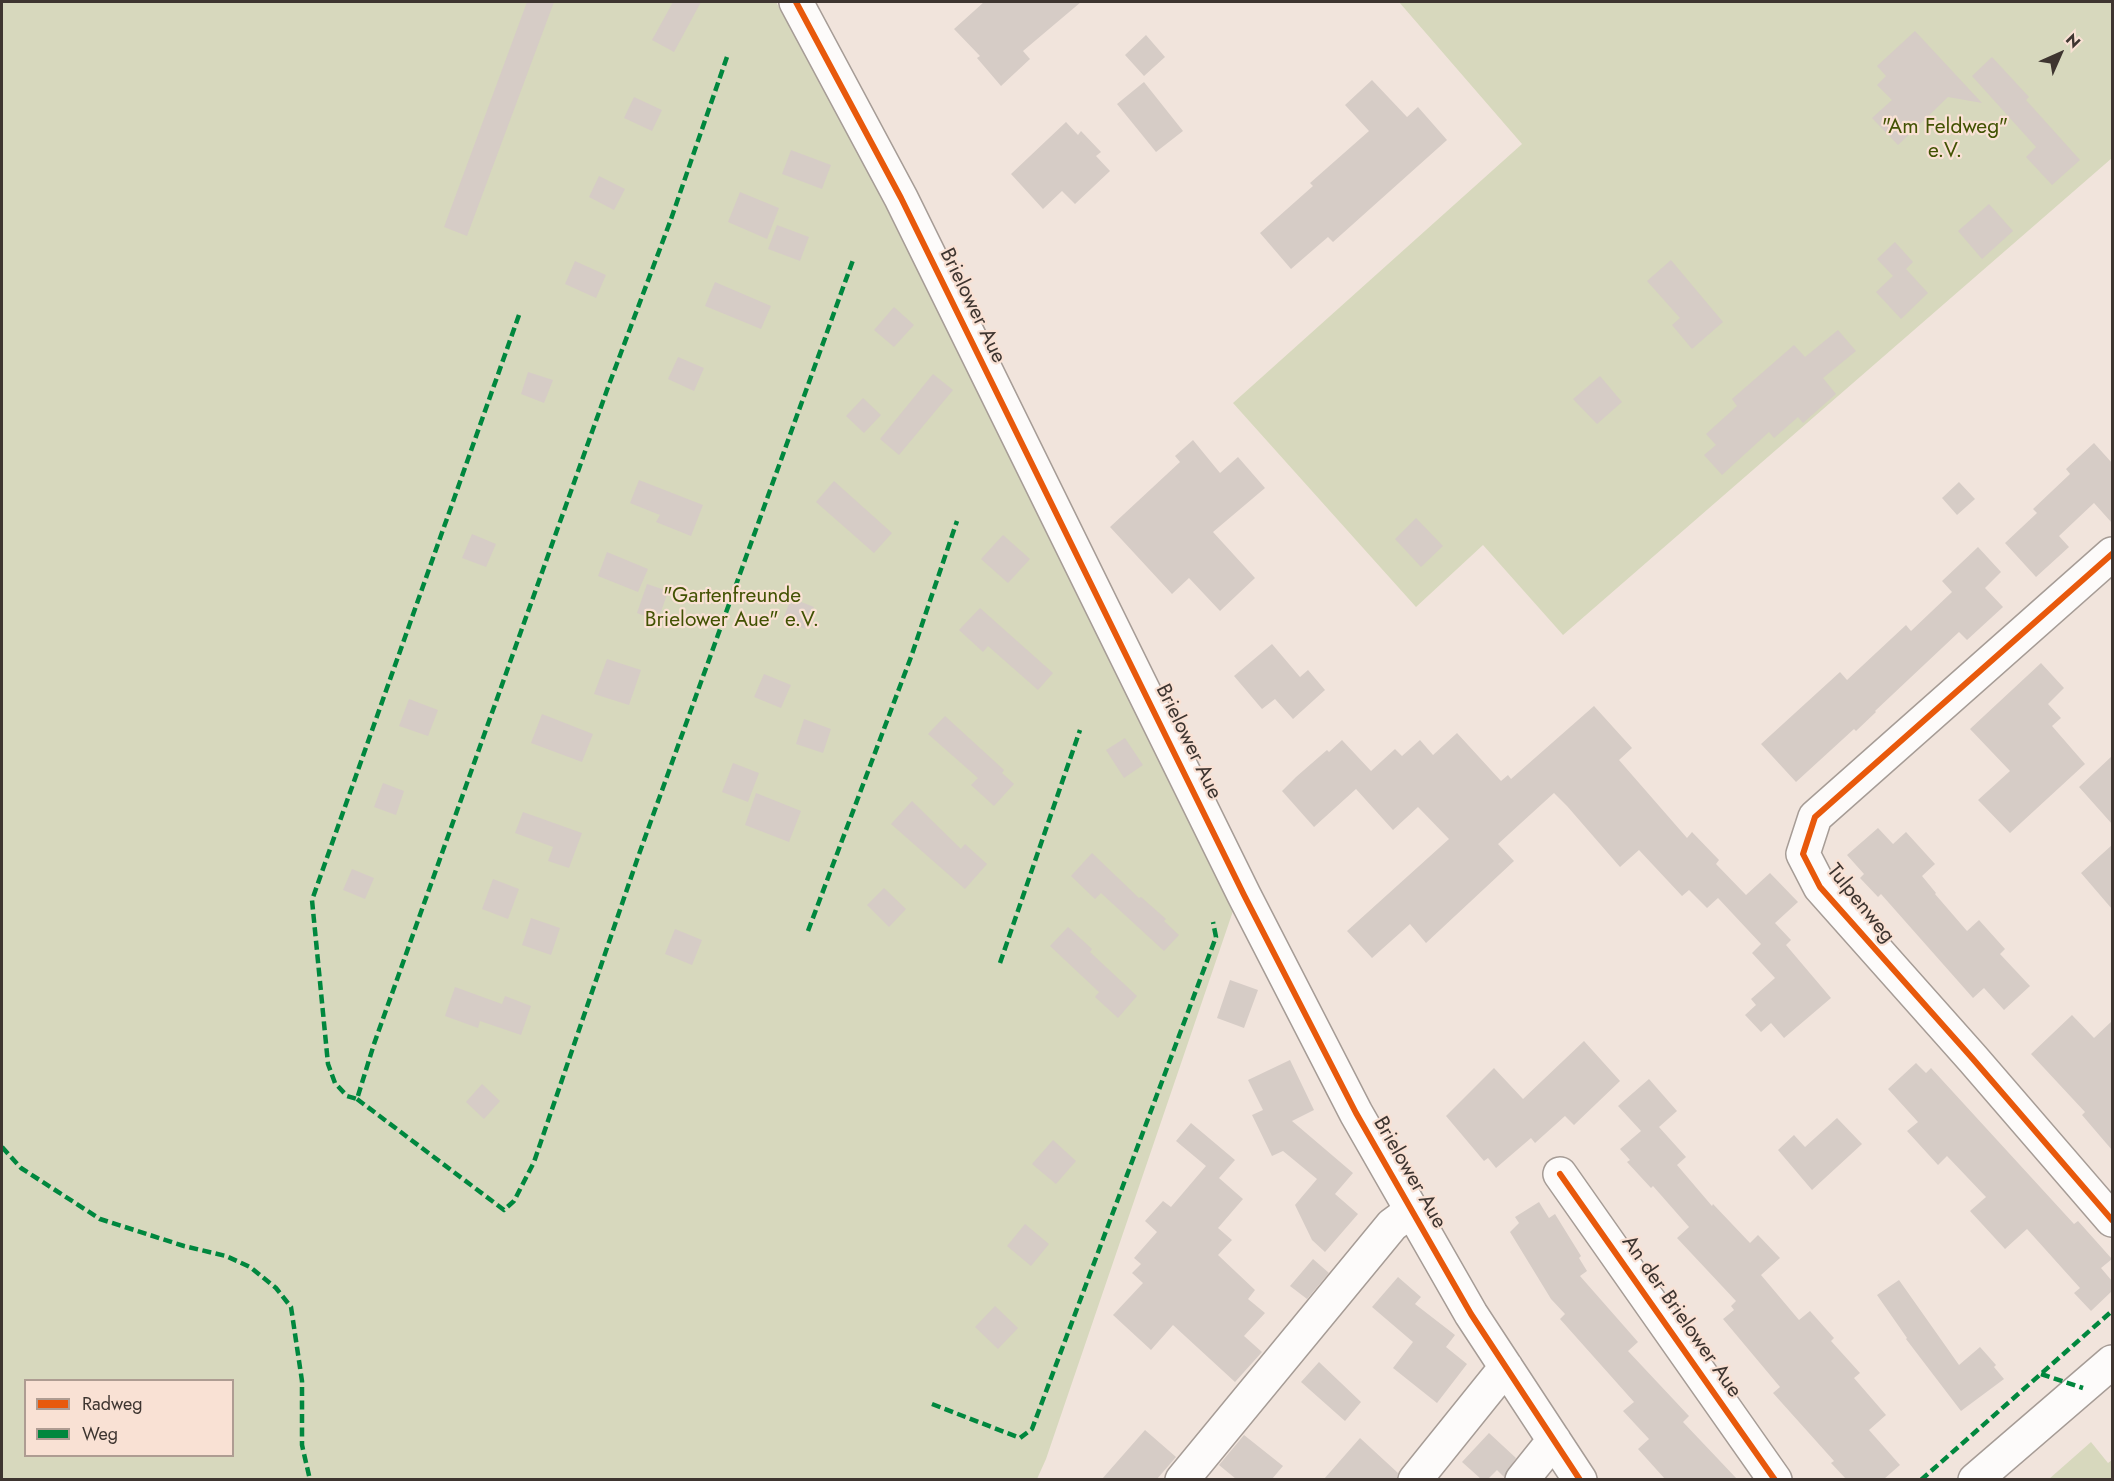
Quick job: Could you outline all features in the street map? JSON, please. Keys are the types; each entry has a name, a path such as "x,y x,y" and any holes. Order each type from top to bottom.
{"street":[{"name":"Brielower Aue","path":"796,2 911,218 1272,950 1353,1106 1471,1314 1580,1479"},
{"name":"Tulpenweg","path":"2112,554 1815,817 1803,854 1820,888 1965,1050 2112,1220"},
{"name":"An der Brielower Aue","path":"1560,1174 1775,1479"},
{"name":"Brielower Aue","path":"1182,1479 1392,1225 1411,1211"},
{"path":"1415,1479 1506,1367"},
{"path":"1975,1479 2111,1368"},
{"path":"1522,1479 1554,1440"}],"green space":[{"name":"\"Gartenfreunde Brielower Aue\" e.V.","path":"2,2 776,2 888,201 1128,686 1233,911 1046,1459 1037,1479 2,1479"},
{"name":"\"Am Feldweg\" e.V.","path":"1399,2 2112,2 2112,158 1563,635 1483,545 1416,607 1233,403 1522,144"},
{"path":"2091,1442 2108,1463 2112,1460 2112,1479 2049,1479"}],"building":[{"path":"527,2 554,2 467,236 444,227"},
{"path":"673,2 701,2 674,52 652,40"},
{"path":"984,2 1081,2 1023,51 1030,59 1001,86 977,58 980,56 954,29"},
{"path":"1915,31 1982,103 1948,97 1898,145 1872,118 1892,100 1877,85 1886,76 1877,66"},
{"path":"1146,35 1165,57 1144,76 1125,55"},
{"path":"1992,57 2029,97 2026,100 2080,160 2052,185 2026,157 2036,147 1972,76"},
{"path":"1372,80 1407,117 1418,107 1447,140 1333,242 1328,237 1291,269 1260,233 1313,186 1310,183 1369,131 1345,105"},
{"path":"1144,82 1183,131 1156,152 1117,104"},
{"path":"634,97 662,110 652,131 624,118"},
{"path":"1066,122 1078,135 1081,131 1101,152 1096,156 1110,171 1075,204 1062,191 1043,209 1011,174"},
{"path":"791,150 831,165 822,189 782,174"},
{"path":"599,176 625,189 614,210 589,197"},
{"path":"740,192 779,208 767,239 728,222"},
{"path":"1989,204 2013,231 1982,259 1958,231"},
{"path":"777,225 809,237 800,261 768,249"},
{"path":"1895,242 1913,262 1906,269 1928,293 1901,319 1876,292 1893,276 1877,259"},
{"path":"1671,260 1723,322 1692,349 1672,325 1680,318 1647,281"},
{"path":"575,261 606,275 596,298 565,284"},
{"path":"715,282 771,306 761,329 705,306"},
{"path":"894,307 914,325 894,347 874,330"},
{"path":"1838,330 1856,351 1823,378 1836,394 1803,423 1798,417 1774,438 1769,432 1722,475 1704,455 1716,445 1706,434 1737,406 1732,399 1794,345 1805,357"},
{"path":"678,357 704,368 694,391 668,379"},
{"path":"528,372 553,380 544,403 521,394"},
{"path":"933,374 953,390 899,455 880,439"},
{"path":"1600,376 1622,402 1597,424 1573,399"},
{"path":"863,398 881,415 864,433 846,416"},
{"path":"1193,440 1220,473 1238,457 1265,488 1213,532 1255,578 1220,611 1189,578 1172,594 1110,527 1180,462 1175,456"},
{"path":"2094,443 2112,463 2112,523 2094,503 2059,536 2069,547 2036,577 2005,543 2037,513 2033,509 2070,474 2066,469"},
{"path":"639,480 703,505 691,536 656,522 660,515 630,503"},
{"path":"834,481 892,533 874,553 816,502"},
{"path":"1959,482 1975,499 1957,515 1942,498"},
{"path":"1416,518 1443,546 1421,567 1395,539"},
{"path":"472,534 496,544 486,567 462,558"},
{"path":"1003,535 1030,559 1008,583 981,559"},
{"path":"1978,547 2001,572 1985,588 2003,607 1967,640 1959,632 1856,731 1854,729 1796,782 1761,744 1840,672 1847,680 1906,625 1911,631 1952,592 1942,581"},
{"path":"607,552 648,569 638,592 598,576"},
{"path":"647,584 668,591 658,621 637,613"},
{"path":"791,598 814,607 805,629 783,620"},
{"path":"980,608 1053,673 1038,690 988,646 983,652 959,630"},
{"path":"1272,644 1300,677 1308,670 1325,690 1293,719 1275,699 1262,709 1234,676"},
{"path":"607,659 641,670 629,705 594,694"},
{"path":"2041,663 2064,688 2048,704 2061,718 2052,726 2085,764 2010,833 1978,800 2010,771 1970,729"},
{"path":"764,674 791,685 781,708 754,697"},
{"path":"409,699 438,710 428,736 399,726"},
{"path":"1594,706 1632,748 1619,760 1687,838 1692,832 1719,860 1716,864 1746,895 1770,873 1798,902 1775,923 1791,940 1786,945 1831,998 1784,1038 1771,1023 1761,1032 1745,1015 1756,1005 1751,999 1775,978 1752,953 1761,944 1718,898 1707,908 1689,890 1682,896 1639,850 1620,867 1554,793 1498,844 1514,861 1426,943 1410,924 1372,958 1347,931 1449,839 1418,807 1393,830 1356,789 1314,827 1282,791 1296,777 1342,740 1371,771 1395,749 1402,756 1420,740 1433,755 1457,733 1501,781 1508,775 1511,779"},
{"path":"542,714 593,734 582,762 531,743"},
{"path":"945,716 1004,770 1002,773 1014,784 994,806 971,785 978,778 928,734"},
{"path":"804,719 831,729 823,753 796,744"},
{"path":"1125,738 1143,765 1124,778 1106,750"},
{"path":"2112,756 2112,824 2079,787"},
{"path":"733,763 759,773 748,802 722,792"},
{"path":"383,783 404,791 396,815 374,807"},
{"path":"756,793 801,811 789,842 745,825"},
{"path":"912,801 961,849 965,844 987,864 965,889 891,824"},
{"path":"523,812 582,833 569,868 548,861 553,847 515,833"},
{"path":"1878,828 1893,844 1906,832 1935,864 1922,876 1935,894 1967,931 1979,920 2005,949 2000,954 2030,986 2004,1010 1984,988 1973,998 1881,894 1878,897 1860,878 1864,874 1847,855"},
{"path":"2112,845 2112,909 2081,873"},
{"path":"1092,853 1139,898 1141,897 1166,919 1164,921 1179,935 1164,951 1101,893 1095,899 1071,876"},
{"path":"352,869 374,878 365,899 343,890"},
{"path":"493,879 519,889 508,919 482,909"},
{"path":"884,888 906,909 889,927 867,905"},
{"path":"531,918 560,928 551,955 522,945"},
{"path":"1068,927 1092,949 1090,952 1137,996 1118,1018 1095,997 1099,992 1050,946"},
{"path":"675,929 702,940 692,965 665,954"},
{"path":"1230,980 1258,990 1244,1028 1217,1018"},
{"path":"455,987 502,1004 505,996 531,1006 521,1035 480,1021 478,1028 445,1016"},
{"path":"2072,1015 2094,1038 2112,1021 2112,1150 2082,1115 2085,1112 2031,1054"},
{"path":"1584,1041 1620,1081 1574,1125 1565,1116 1535,1143 1531,1138 1496,1168 1488,1158 1484,1161 1446,1116 1494,1068 1523,1099"},
{"path":"1290,1060 1314,1110 1292,1121 1353,1173 1335,1194 1358,1214 1325,1252 1312,1240 1295,1205 1317,1179 1283,1151 1272,1156 1252,1115 1263,1110 1248,1080"},
{"path":"1916,1063 1926,1073 1931,1068 2074,1224 2078,1221 2112,1259 2101,1268 2112,1281 2112,1291 2091,1311 2074,1293 2080,1288 2027,1229 2005,1249 1970,1211 1986,1197 1947,1156 1938,1165 1907,1131 1918,1122 1888,1089"},
{"path":"1649,1079 1677,1111 1659,1127 1686,1157 1677,1165 1712,1206 1713,1204 1750,1243 1758,1235 1780,1258 1761,1275 1799,1320 1810,1311 1834,1338 1831,1341 1860,1373 1854,1378 1886,1415 1869,1430 1900,1465 1884,1479 1846,1479 1831,1463 1834,1461 1773,1393 1780,1387 1723,1319 1734,1310 1731,1306 1736,1301 1677,1238 1689,1227 1653,1186 1651,1188 1627,1162 1630,1160 1620,1149 1641,1131 1618,1106"},
{"path":"482,1084 500,1101 484,1119 466,1102"},
{"path":"1837,1118 1862,1144 1812,1190 1778,1150 1794,1135 1805,1147"},
{"path":"1191,1123 1235,1160 1219,1178 1243,1199 1218,1228 1232,1240 1218,1255 1255,1290 1248,1299 1265,1313 1244,1336 1262,1352 1235,1382 1173,1325 1151,1350 1113,1315 1143,1283 1132,1273 1141,1264 1134,1258 1157,1232 1145,1221 1163,1201 1171,1207 1206,1166 1176,1141"},
{"path":"1053,1140 1076,1161 1056,1184 1032,1164"},
{"path":"1539,1202 1549,1218 1555,1214 1581,1256 1579,1258 1587,1271 1580,1276 1638,1342 1628,1351 1689,1416 1683,1422 1737,1479 1665,1479 1638,1449 1649,1439 1623,1411 1634,1402 1560,1319 1565,1314 1551,1299 1510,1232 1519,1223 1515,1217"},
{"path":"1025,1224 1049,1244 1031,1266 1007,1246"},
{"path":"1313,1259 1329,1273 1307,1299 1290,1286"},
{"path":"1398,1277 1421,1297 1415,1304 1455,1335 1446,1347 1467,1364 1437,1403 1393,1368 1413,1342 1372,1307"},
{"path":"1899,1280 1959,1365 1980,1347 1996,1365 1994,1367 2004,1379 1961,1411 1906,1339 1877,1295"},
{"path":"995,1306 1018,1328 998,1349 975,1327"},
{"path":"1319,1362 1361,1402 1345,1421 1301,1382"},
{"path":"1145,1430 1176,1457 1157,1479 1102,1479"},
{"path":"1489,1433 1516,1458 1504,1477 1497,1470 1488,1479 1481,1479 1462,1462"},
{"path":"1244,1435 1283,1466 1272,1479 1236,1479 1219,1465"},
{"path":"1360,1438 1398,1473 1397,1479 1324,1479"}],"marked path":[{"path":"519,315 312,900 328,1064 335,1083 347,1096 357,1099 374,1044 607,390 670,222 728,54"},
{"path":"357,1099 504,1210 514,1201 534,1162 638,857 853,260"},
{"path":"808,931 911,657 957,521"},
{"path":"1000,963 1080,730"},
{"path":"932,1404 1020,1438 1032,1429 1216,937 1213,922"},
{"path":"2,1147 21,1168 100,1219 184,1246 226,1256 250,1267 276,1288 291,1307 302,1381 302,1445 310,1480"},
{"path":"1921,1480 2112,1311"},
{"path":"2041,1374 2083,1388"}],"cycle path":[{"path":"796,2 901,198 1244,895 1356,1113 1471,1314 1580,1480"},
{"path":"2112,554 1815,817 1803,854 1820,887 2112,1220"},
{"path":"1560,1174 1775,1480"}]}
